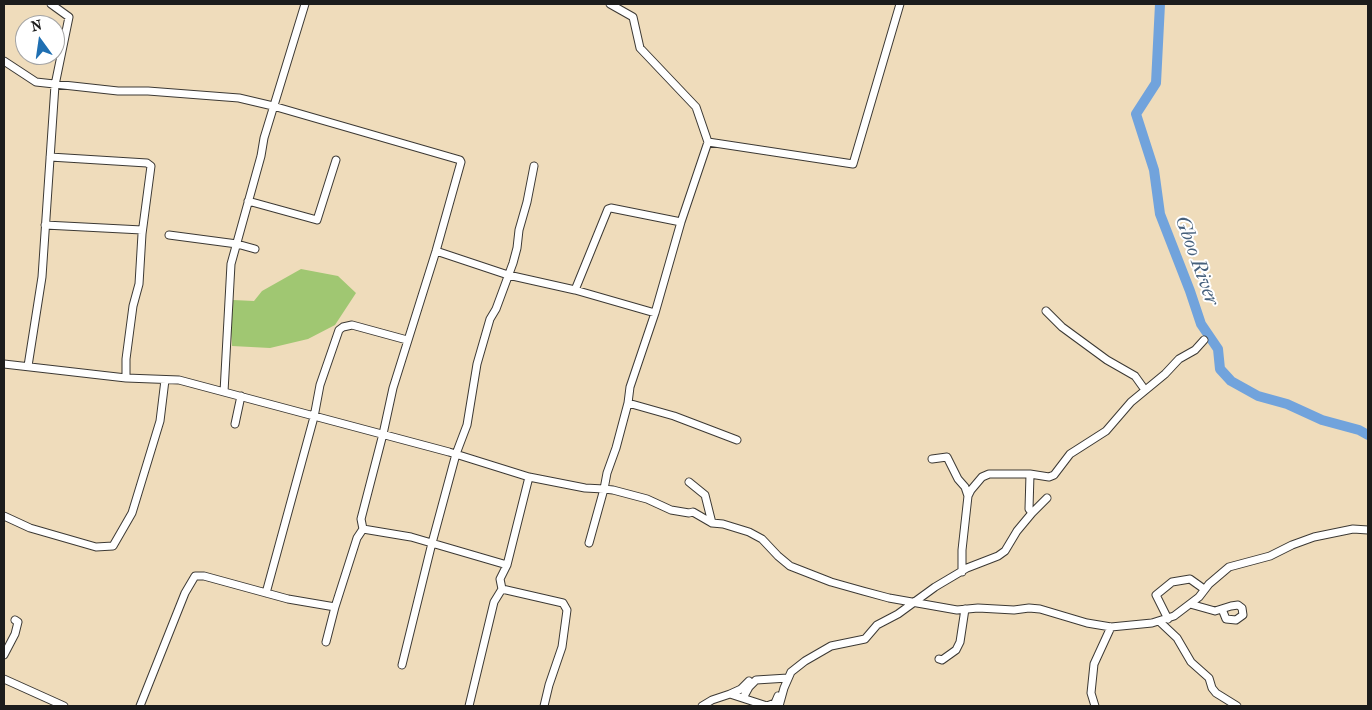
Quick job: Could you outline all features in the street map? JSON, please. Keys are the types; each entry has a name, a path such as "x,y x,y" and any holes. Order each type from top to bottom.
{"street":[{"path":"28,366 42,277 55,85 69,17 51,4"},
{"path":"224,392 231,264 273,106 304,4"},
{"path":"590,543 607,473 628,403 630,387 708,142 696,107 640,48 634,17 610,4"},
{"path":"708,142 853,164 900,4"},
{"path":"4,61 36,82 55,85 118,92 148,91 240,98 460,160 436,251 393,388 361,519 362,528 335,607 326,642"},
{"path":"50,157 149,164 151,166 142,230 139,284 133,306 126,359 126,378"},
{"path":"248,202 317,220 336,160"},
{"path":"402,665 456,454 468,425 477,364 490,319 496,309 517,248 519,230 534,166"},
{"path":"575,290 608,209 681,222"},
{"path":"45,225 142,230"},
{"path":"169,235 237,244 255,249"},
{"path":"436,251 508,275 575,290 655,313"},
{"path":"1046,311 1062,327 1107,360 1135,376 1144,390"},
{"path":"266,593 314,417 320,385 339,330 352,325 407,340"},
{"path":"968,496 982,476 997,473 1054,476 1070,454 1106,431 1123,409 1165,374 1179,359 1195,350 1204,340"},
{"path":"4,364 126,378 179,380 456,454 529,477 637,496 671,510 689,514 693,512 712,523 723,524 758,536 786,563 804,572 889,598 957,610 978,608 1014,610 1030,608 1087,623 1111,627 1160,621 1174,616 1199,597 1204,589 1229,567 1270,556 1314,537 1353,530 1368,530"},
{"path":"4,516 30,528 96,547 113,546 132,513 140,490 160,421 165,380"},
{"path":"235,424 242,396"},
{"path":"628,403 674,416 737,440"},
{"path":"932,459 947,457 958,479 966,487 968,496 962,550 962,572"},
{"path":"1030,474 1029,509 1032,513"},
{"path":"469,706 494,602 502,588 500,579 507,565 529,477"},
{"path":"689,482 705,495 712,523"},
{"path":"778,706 791,672 831,646 865,639 877,625 898,614 913,602 962,572 998,556 1012,542 1017,530 1047,498"},
{"path":"362,528 411,537 507,565"},
{"path":"140,706 185,593 195,576 204,576 288,600 335,607"},
{"path":"1168,619 1156,595 1172,582 1190,579 1204,589"},
{"path":"502,588 563,603 567,610 562,646 544,706"},
{"path":"1190,604 1215,612 1222,609"},
{"path":"939,659 942,660 956,650 960,642 965,609"},
{"path":"4,655 15,634 18,622 14,620"},
{"path":"1160,621 1177,638 1191,662 1209,678 1212,688 1216,693 1237,706"},
{"path":"1094,706 1091,694 1094,664 1111,627"},
{"path":"702,706 712,700 742,689 749,681 788,678"},
{"path":"4,679 64,706"},
{"path":"743,698 749,686 756,680"},
{"path":"730,694 757,703 770,705 774,703 784,688"}],"green space":[{"path":"301,269 338,276 356,293 335,325 308,339 270,348 232,346 233,300 254,301 262,291"}],"waterway":[{"name":"Gboo River","path":"1160,4 1156,83 1136,114 1154,170 1160,214 1201,324 1218,349 1220,369 1231,381 1258,396 1287,404 1322,420 1359,430 1368,435"}]}
